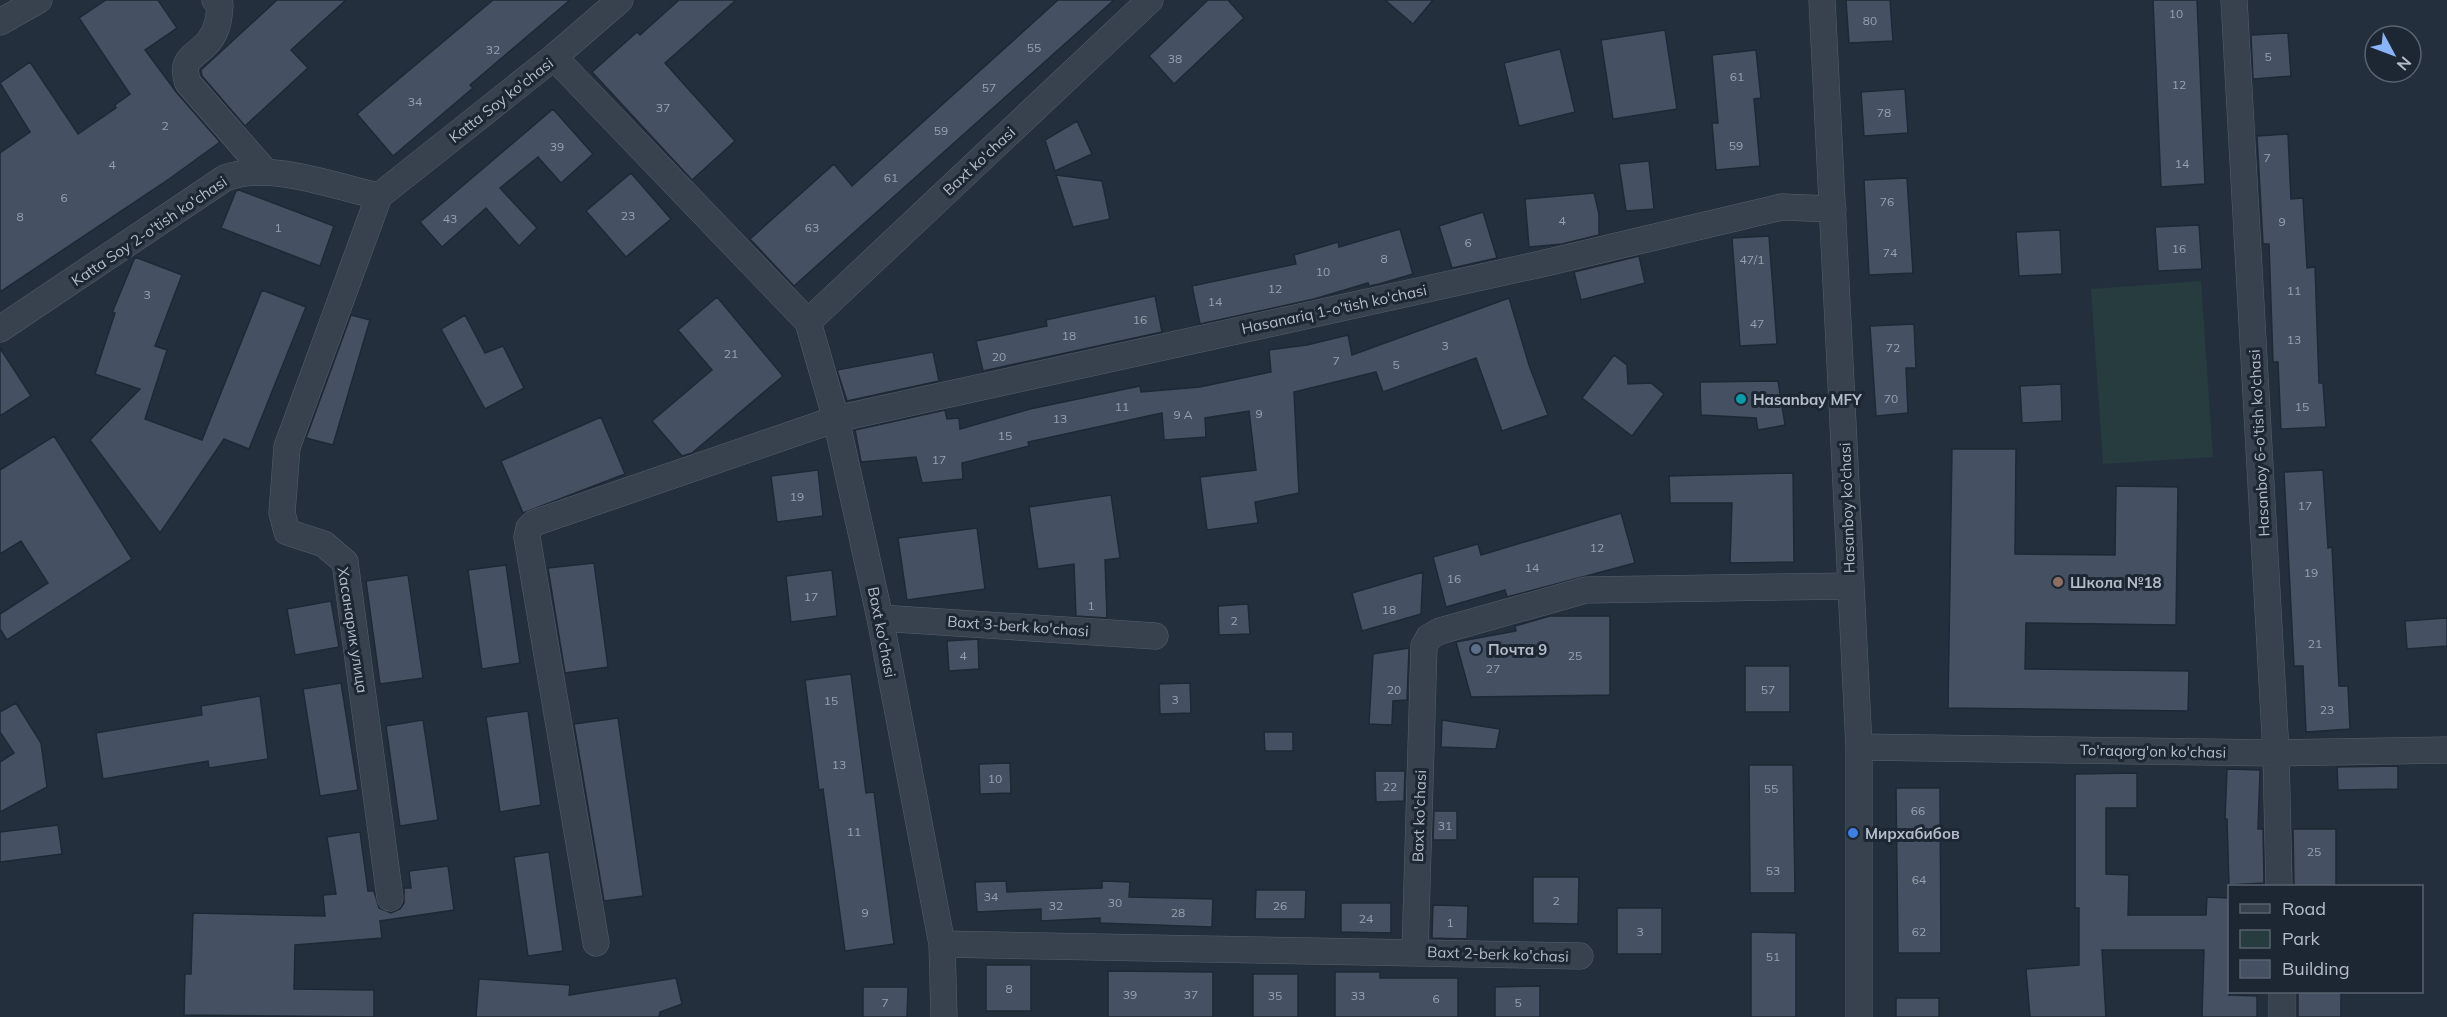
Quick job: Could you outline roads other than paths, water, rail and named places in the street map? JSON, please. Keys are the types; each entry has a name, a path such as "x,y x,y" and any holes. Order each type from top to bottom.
{"street":[{"path":"0,21 39,0"},
{"path":"215,0 220,5 219,23 209,41 188,60 184,71 188,83 264,170"},
{"name":"Katta Soy ko'chasi","path":"379,196 554,57 620,0"},
{"name":"Baxt ko'chasi","path":"808,322 1150,0"},
{"name":"Hasanboy ko'chasi","path":"1822,0 1859,747 1858,1017"},
{"name":"Hasanboy 6-o'tish ko'chasi","path":"2234,0 2276,753 2279,885"},
{"name":"Baxt ko'chasi","path":"554,57 808,322 836,419 880,618 942,944 944,1017"},
{"name":"Katta Soy 2-o'tish ko'chasi","path":"0,329 225,178 243,171 264,170 379,196"},
{"name":"Хасанарик улица","path":"379,196 287,447 282,513 287,532 324,544 345,562 390,898"},
{"name":"Hasanariq 1-o'tish ko'chasi","path":"836,419 1541,264 1782,207 1833,209"},
{"path":"596,943 527,537 529,528 534,524 836,419"},
{"name":"Baxt ko'chasi","path":"1415,951 1424,646 1429,637 1440,631 1586,590 1850,586"},
{"name":"Baxt 3-berk ko'chasi","path":"880,618 1155,636"},
{"name":"To'raqorg'on ko'chasi","path":"1859,747 2276,753 2447,750"},
{"path":"942,944 1415,951"},
{"name":"Baxt 2-berk ko'chasi","path":"1415,951 1580,956"},
{"path":"2282,993 2282,1017"}],"place":[{"name":"Hasanbay MFY","path":"1741,399"},
{"name":"Школа №18","path":"2058,582"},
{"name":"Почта 9","path":"1476,649"},
{"name":"Мирхабибов","path":"1853,833"}]}
